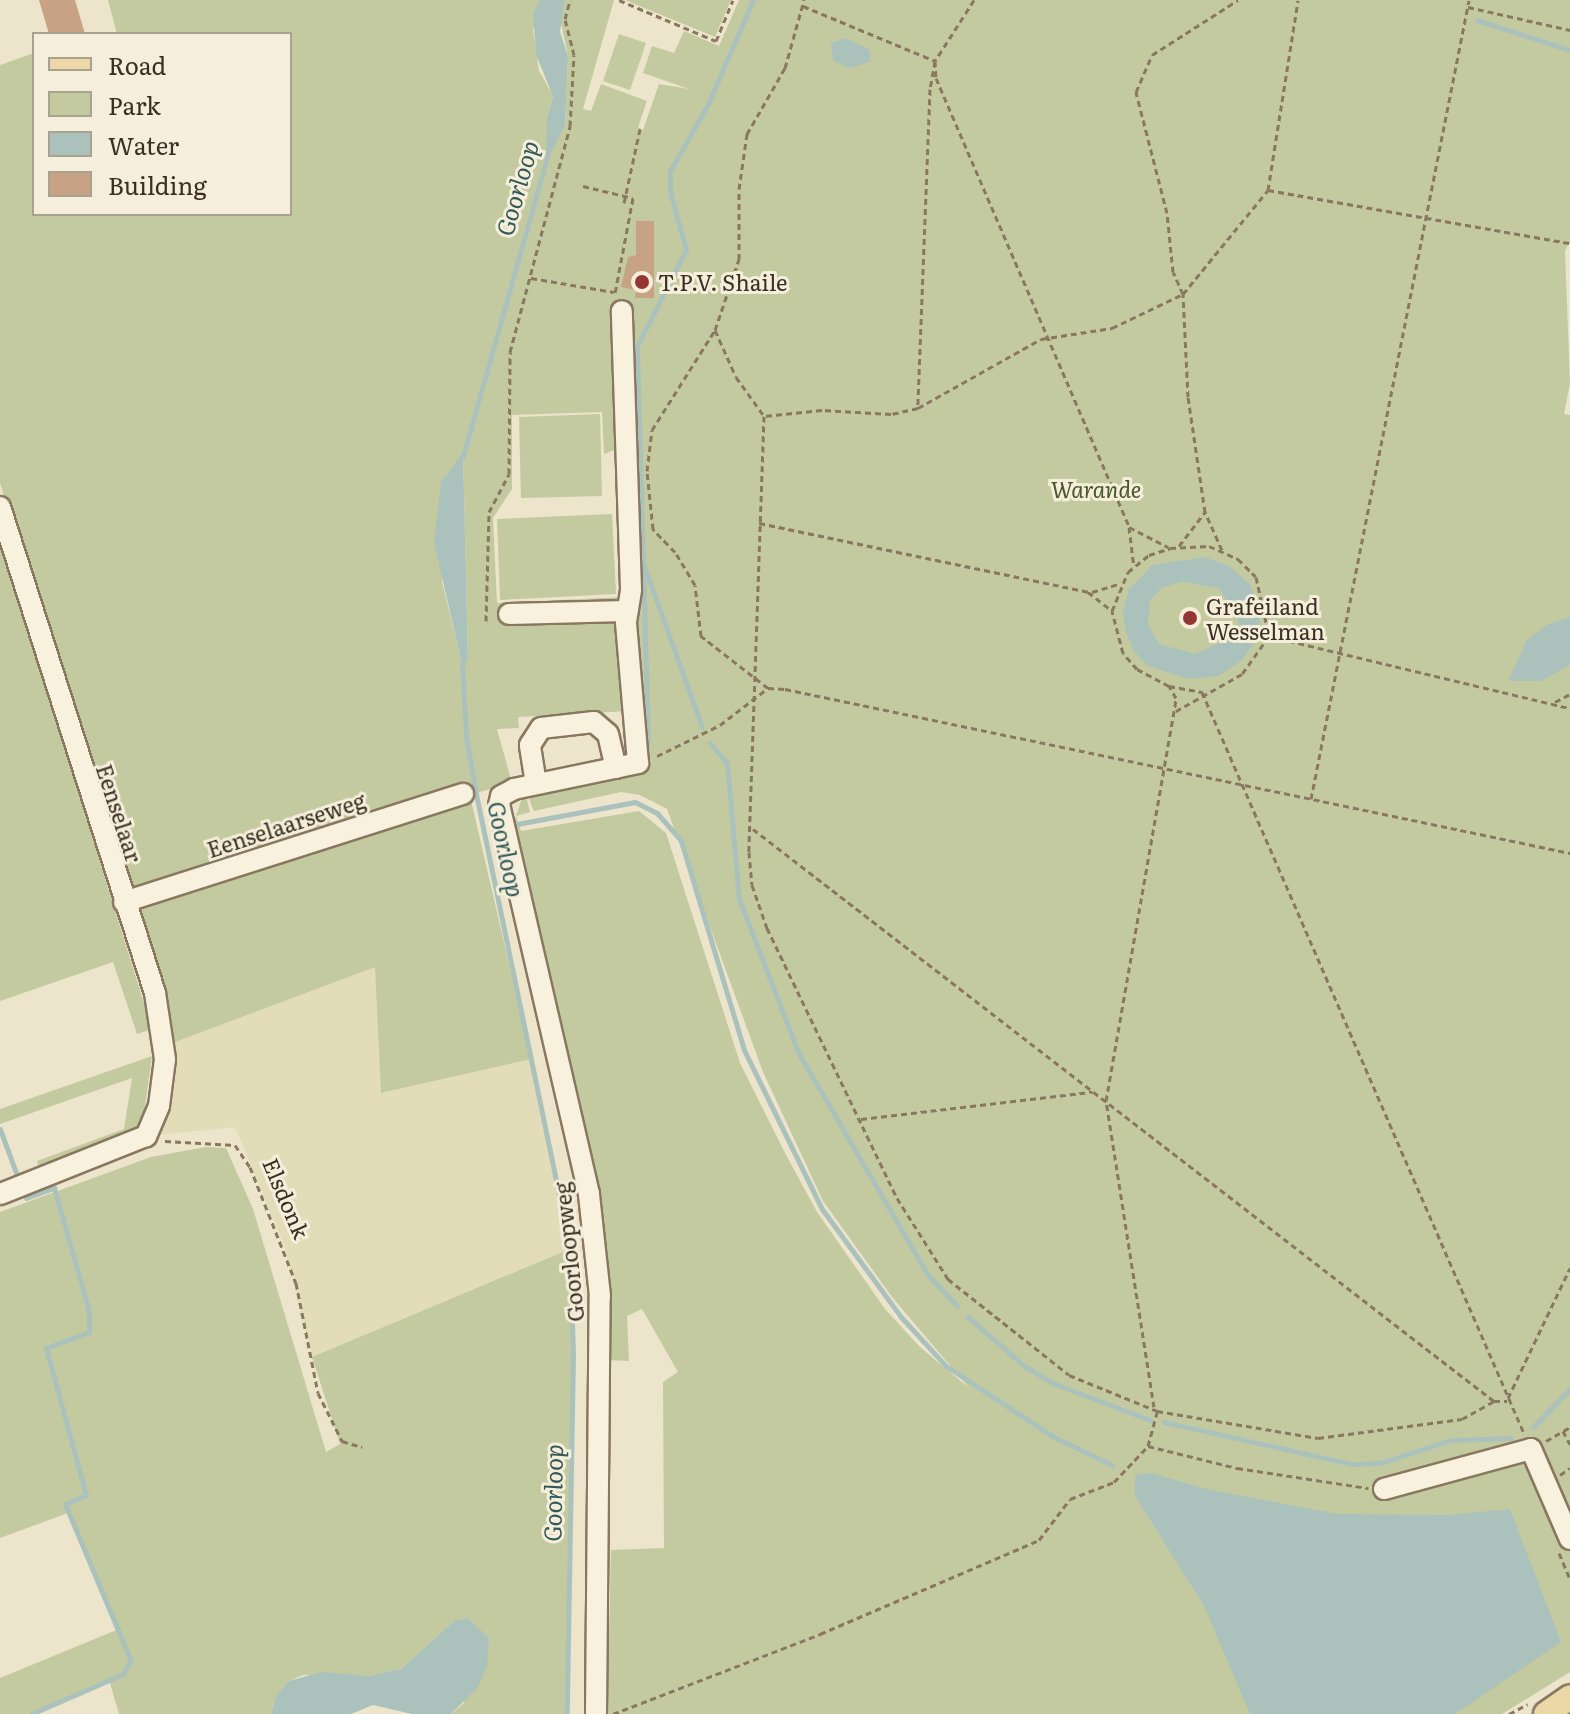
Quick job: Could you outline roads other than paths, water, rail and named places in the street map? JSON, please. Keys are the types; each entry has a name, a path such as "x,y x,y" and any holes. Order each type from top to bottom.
{"street":[{"path":"616,768 608,734 594,722 541,728 530,745 536,784 616,768 638,763 626,611 631,589 619,302"},
{"name":"Eenselaar","path":"0,507 155,993 165,1059 159,1106 146,1136 0,1194"},
{"path":"509,614 626,611"},
{"name":"Goorloopweg","path":"536,784 501,796 535,972 589,1194 600,1296 596,1714"},
{"name":"Eenselaarseweg","path":"124,902 463,794"},
{"path":"1384,1489 1531,1449 1570,1539"}],"water":[{"path":"540,0 565,0 560,32 568,56 565,125 546,164 547,117 553,96 536,55 533,14"},
{"path":"846,38 870,50 870,62 850,68 833,61 831,43"},
{"path":"463,452 468,659 463,668 434,543 441,482"},
{"path":"1205,557 1229,566 1250,584 1259,610 1260,627 1250,628 1249,635 1256,640 1242,660 1219,676 1188,679 1148,666 1133,650 1125,629 1123,611 1129,589 1153,565","holes":["1183,582 1219,588 1241,626 1240,633 1195,654 1159,644 1148,624 1150,601 1162,587"]},
{"path":"1570,617 1570,665 1541,681 1508,681 1527,640 1548,624"},
{"path":"1151,1473 1210,1490 1339,1514 1448,1515 1510,1509 1561,1642 1455,1714 1250,1714 1204,1606 1135,1496 1135,1475"},
{"path":"469,1619 489,1638 487,1666 478,1687 451,1714 412,1714 373,1705 351,1714 271,1714 276,1695 289,1681 321,1672 368,1676 402,1668 455,1620"}],"waterway":[{"path":"648,742 637,346 686,250 670,192 670,171 708,104 753,0"},
{"path":"1477,20 1570,50"},
{"name":"Goorloop","path":"463,456 547,158"},
{"path":"644,566 702,727"},
{"name":"Goorloop","path":"462,662 466,737 476,794 570,1249 573,1354 567,1714"},
{"path":"710,743 727,763 739,899 798,1052 927,1274 957,1306"},
{"path":"517,824 635,802 657,813 681,841 744,1050 822,1209 901,1317 946,1366 1052,1436 1112,1465"},
{"path":"0,1129 19,1181"},
{"path":"26,1198 54,1188 89,1311 89,1332 46,1348 86,1495 65,1504 131,1661 123,1674 31,1714"},
{"path":"968,1317 1023,1365 1055,1384 1150,1420"},
{"path":"1533,1427 1570,1389"},
{"path":"1164,1422 1352,1464 1380,1463 1451,1440 1511,1438"}],"place":[{"name":"T.P.V. Shaile","path":"642,282"},
{"name":"Grafeiland Wesselman","path":"1190,618"}],"park label":[{"name":"Warande","path":"1096,489"}]}
